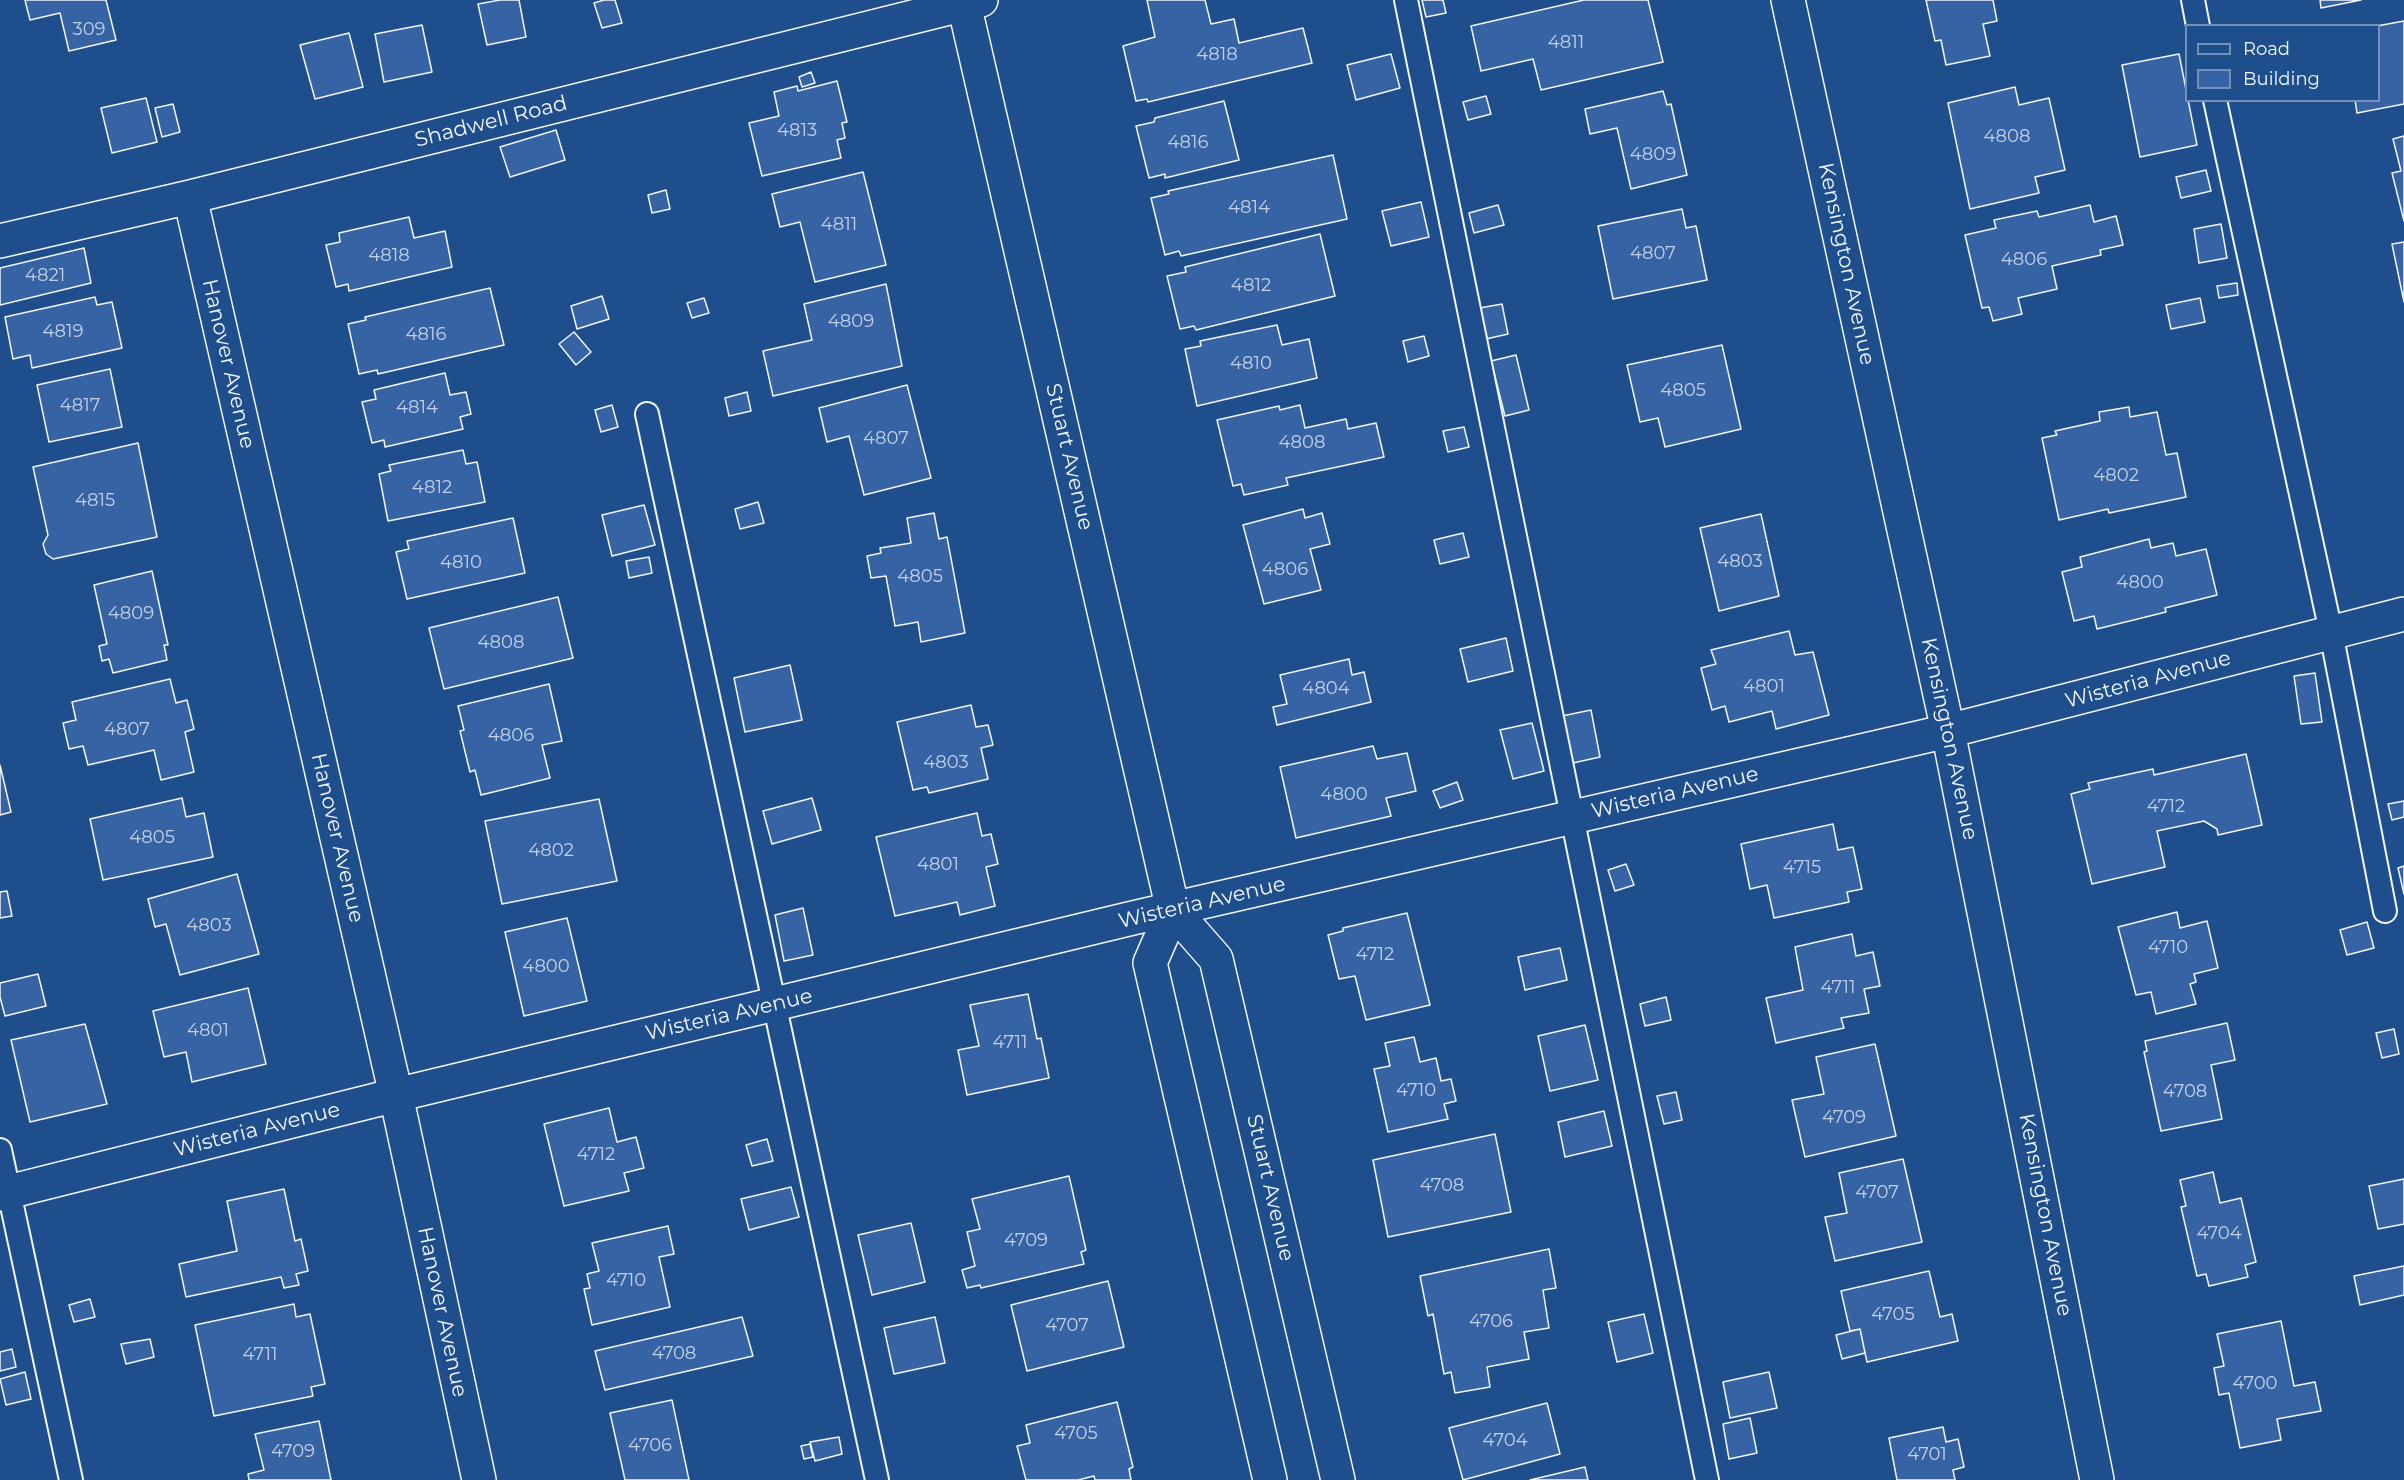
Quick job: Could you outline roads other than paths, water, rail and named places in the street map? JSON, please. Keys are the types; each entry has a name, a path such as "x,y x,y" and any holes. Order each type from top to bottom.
{"street":[{"name":"Kensington Avenue","path":"1788,0 1948,731 2097,1480"},
{"name":"Shadwell Road","path":"0,241 190,197 972,2"},
{"name":"Stuart Avenue","path":"972,2 1173,910 1216,959 1338,1480"},
{"name":"Hanover Avenue","path":"190,197 396,1095 478,1480"},
{"name":"Wisteria Avenue","path":"4,1193 773,1004 1948,731 2404,614"},
{"path":"1173,910 1150,963 1270,1480"}],"lane":[{"path":"1406,0 1707,1480"},
{"path":"2193,0 2198,24"},
{"path":"2215,102 2331,632 2385,911"},
{"path":"647,414 877,1480"},
{"path":"0,1149 4,1193 71,1480"}]}
